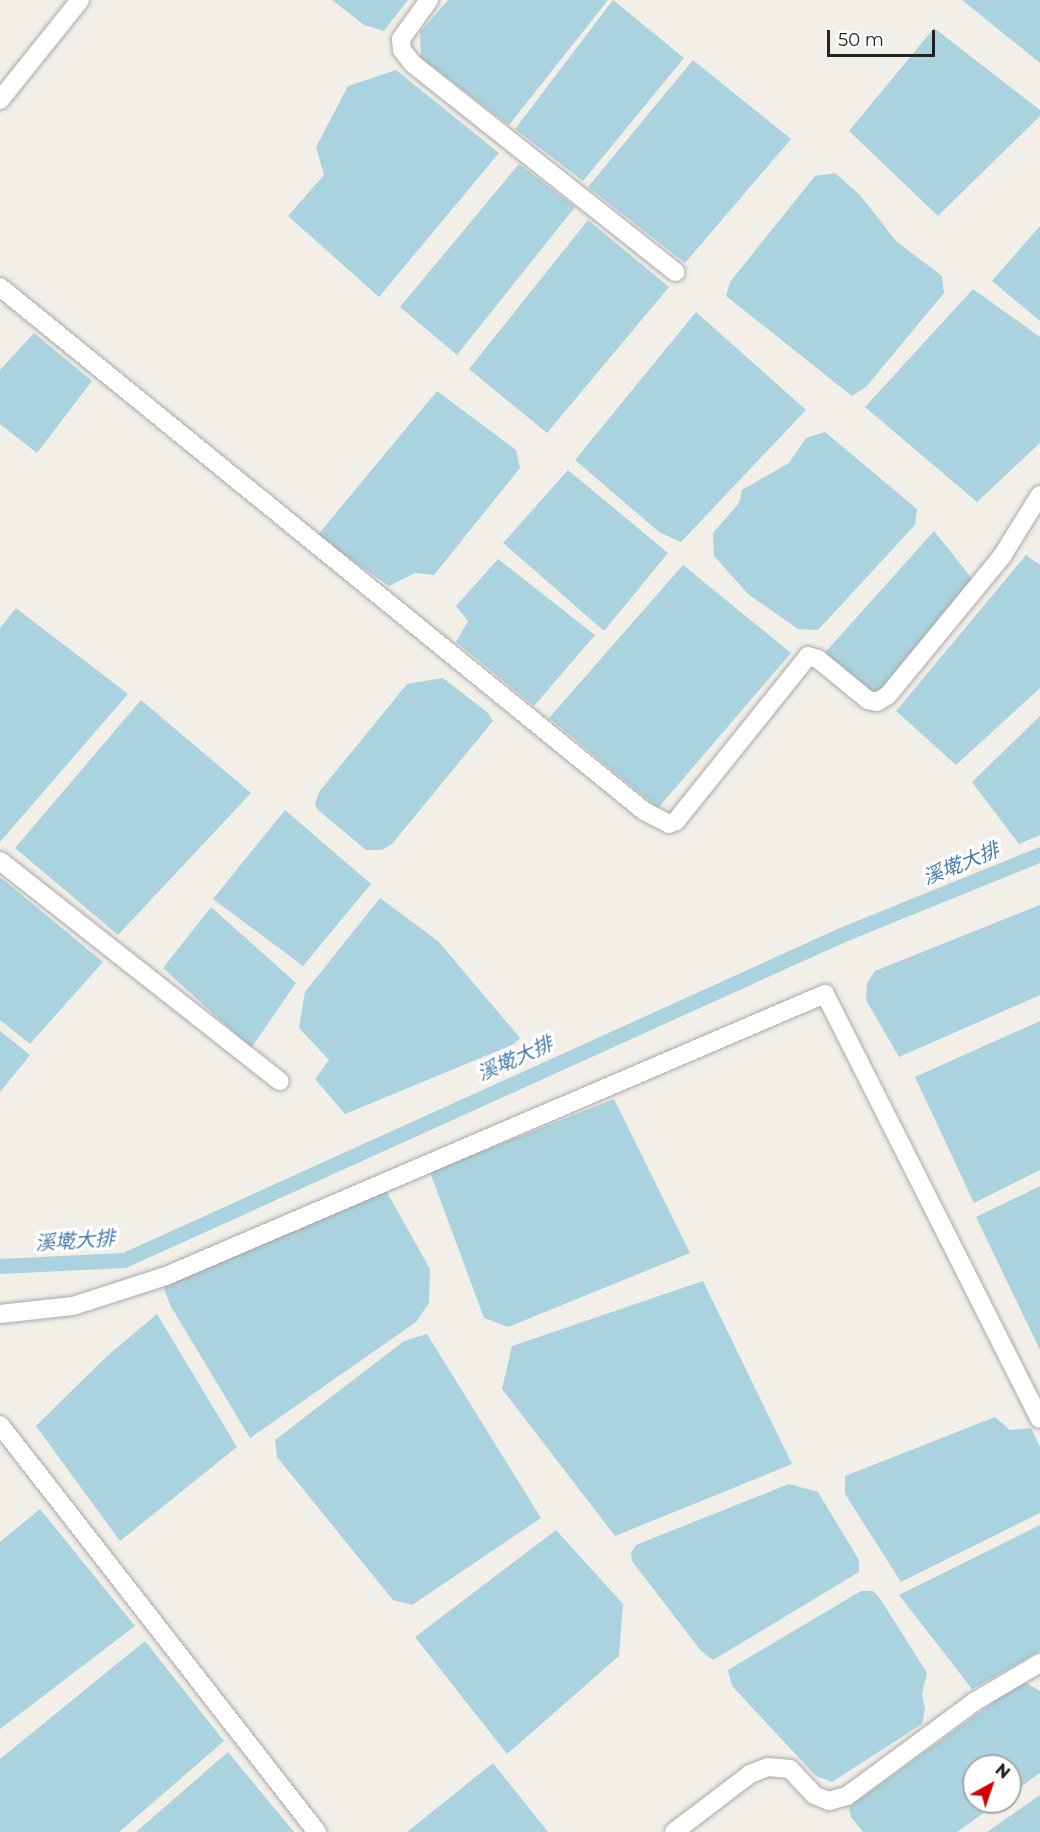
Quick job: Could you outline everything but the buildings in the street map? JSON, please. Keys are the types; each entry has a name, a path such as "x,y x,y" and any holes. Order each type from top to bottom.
{"lane":[{"path":"0,100 80,0"},
{"path":"429,0 401,39 402,50 413,64 675,273"},
{"path":"0,287 598,774 659,821 669,824 676,821 808,656 818,659 868,700 877,702 888,695 1002,556 1040,495"},
{"path":"0,861 280,1081"},
{"path":"0,1314 73,1306 166,1276 825,994 1040,1419"},
{"path":"0,1425 317,1832"},
{"path":"674,1832 750,1774 768,1767 790,1769 814,1795 830,1801 847,1796 974,1702 1039,1665"}],"water":[{"path":"332,0 408,0 384,31 364,25"},
{"path":"448,0 608,0 509,125 421,58 420,32"},
{"path":"613,0 684,58 583,181 515,129"},
{"path":"962,0 1040,0 1040,63"},
{"path":"934,28 1040,110 1040,116 938,216 849,131"},
{"path":"693,60 791,139 685,263 588,187"},
{"path":"396,70 499,153 379,297 288,216 324,175 316,147 348,86"},
{"path":"519,164 575,207 457,355 400,307"},
{"path":"835,173 860,195 896,241 942,276 944,293 866,387 852,396 726,296 730,282 815,176"},
{"path":"588,220 669,287 547,433 469,369"},
{"path":"1040,226 1040,321 992,281"},
{"path":"973,289 1040,337 1040,443 977,502 865,407"},
{"path":"696,312 806,410 681,542 659,532 575,460"},
{"path":"34,333 92,381 37,453 0,424 0,370"},
{"path":"437,391 516,450 520,468 434,575 415,573 389,586 317,536"},
{"path":"825,432 917,509 915,525 818,630 798,629 748,594 714,556 713,533 739,503 742,490 789,463 806,438"},
{"path":"568,470 668,553 604,631 503,543"},
{"path":"934,531 974,581 874,698 822,656"},
{"path":"1026,555 1040,565 1040,688 956,765 896,711"},
{"path":"498,559 595,635 534,706 456,642 468,621 456,606"},
{"path":"683,565 791,653 658,808 549,718"},
{"path":"16,608 128,694 0,842 0,628"},
{"path":"443,678 488,713 493,721 392,844 382,850 366,850 318,810 315,804 319,792 407,684"},
{"path":"141,700 251,793 118,935 15,848"},
{"path":"1040,716 1040,835 1019,844 972,782"},
{"path":"285,810 371,884 303,966 213,899"},
{"path":"0,877 103,962 30,1044 0,1020"},
{"path":"380,898 438,941 520,1038 514,1044 345,1114 315,1079 329,1060 299,1028 305,992"},
{"path":"1040,905 1040,995 899,1057 866,1000 867,983 875,971"},
{"path":"211,907 296,983 251,1048 163,968"},
{"path":"1040,1021 1040,1170 974,1203 915,1077"},
{"path":"0,1031 30,1055 0,1092"},
{"path":"614,1099 690,1253 508,1327 484,1318 430,1172"},
{"path":"1040,1186 1040,1350 976,1217"},
{"path":"384,1187 430,1269 429,1303 416,1322 250,1438 170,1305 164,1289 169,1273"},
{"path":"703,1281 792,1464 615,1536 502,1389 512,1346"},
{"path":"157,1314 237,1447 120,1541 36,1426 106,1357"},
{"path":"427,1334 541,1518 412,1605 393,1600 277,1457 275,1440 404,1341"},
{"path":"995,1417 1010,1430 1031,1428 1040,1447 1040,1513 901,1582 845,1494 845,1476"},
{"path":"789,1484 818,1492 859,1560 859,1572 713,1660 701,1651 632,1561 631,1553 636,1545"},
{"path":"40,1509 135,1626 0,1729 0,1542"},
{"path":"1040,1525 1040,1651 972,1689 899,1595"},
{"path":"556,1530 623,1604 619,1656 507,1754 415,1637"},
{"path":"861,1591 873,1591 881,1600 927,1673 922,1694 925,1709 922,1724 832,1782 816,1776 732,1686 728,1670"},
{"path":"145,1641 224,1741 119,1832 0,1832 0,1759"},
{"path":"1023,1681 1040,1691 1040,1773 1022,1786 1022,1754 962,1754 962,1814 982,1814 957,1832 863,1832 851,1817 849,1807"},
{"path":"228,1752 294,1832 136,1832"},
{"path":"493,1763 548,1832 407,1832"},
{"path":"1040,1795 1040,1832 987,1832 1013,1814 1022,1814 1022,1808"}],"waterway":[{"name":"溪墘大排","path":"0,1266 124,1260 841,935 1040,854"}]}
